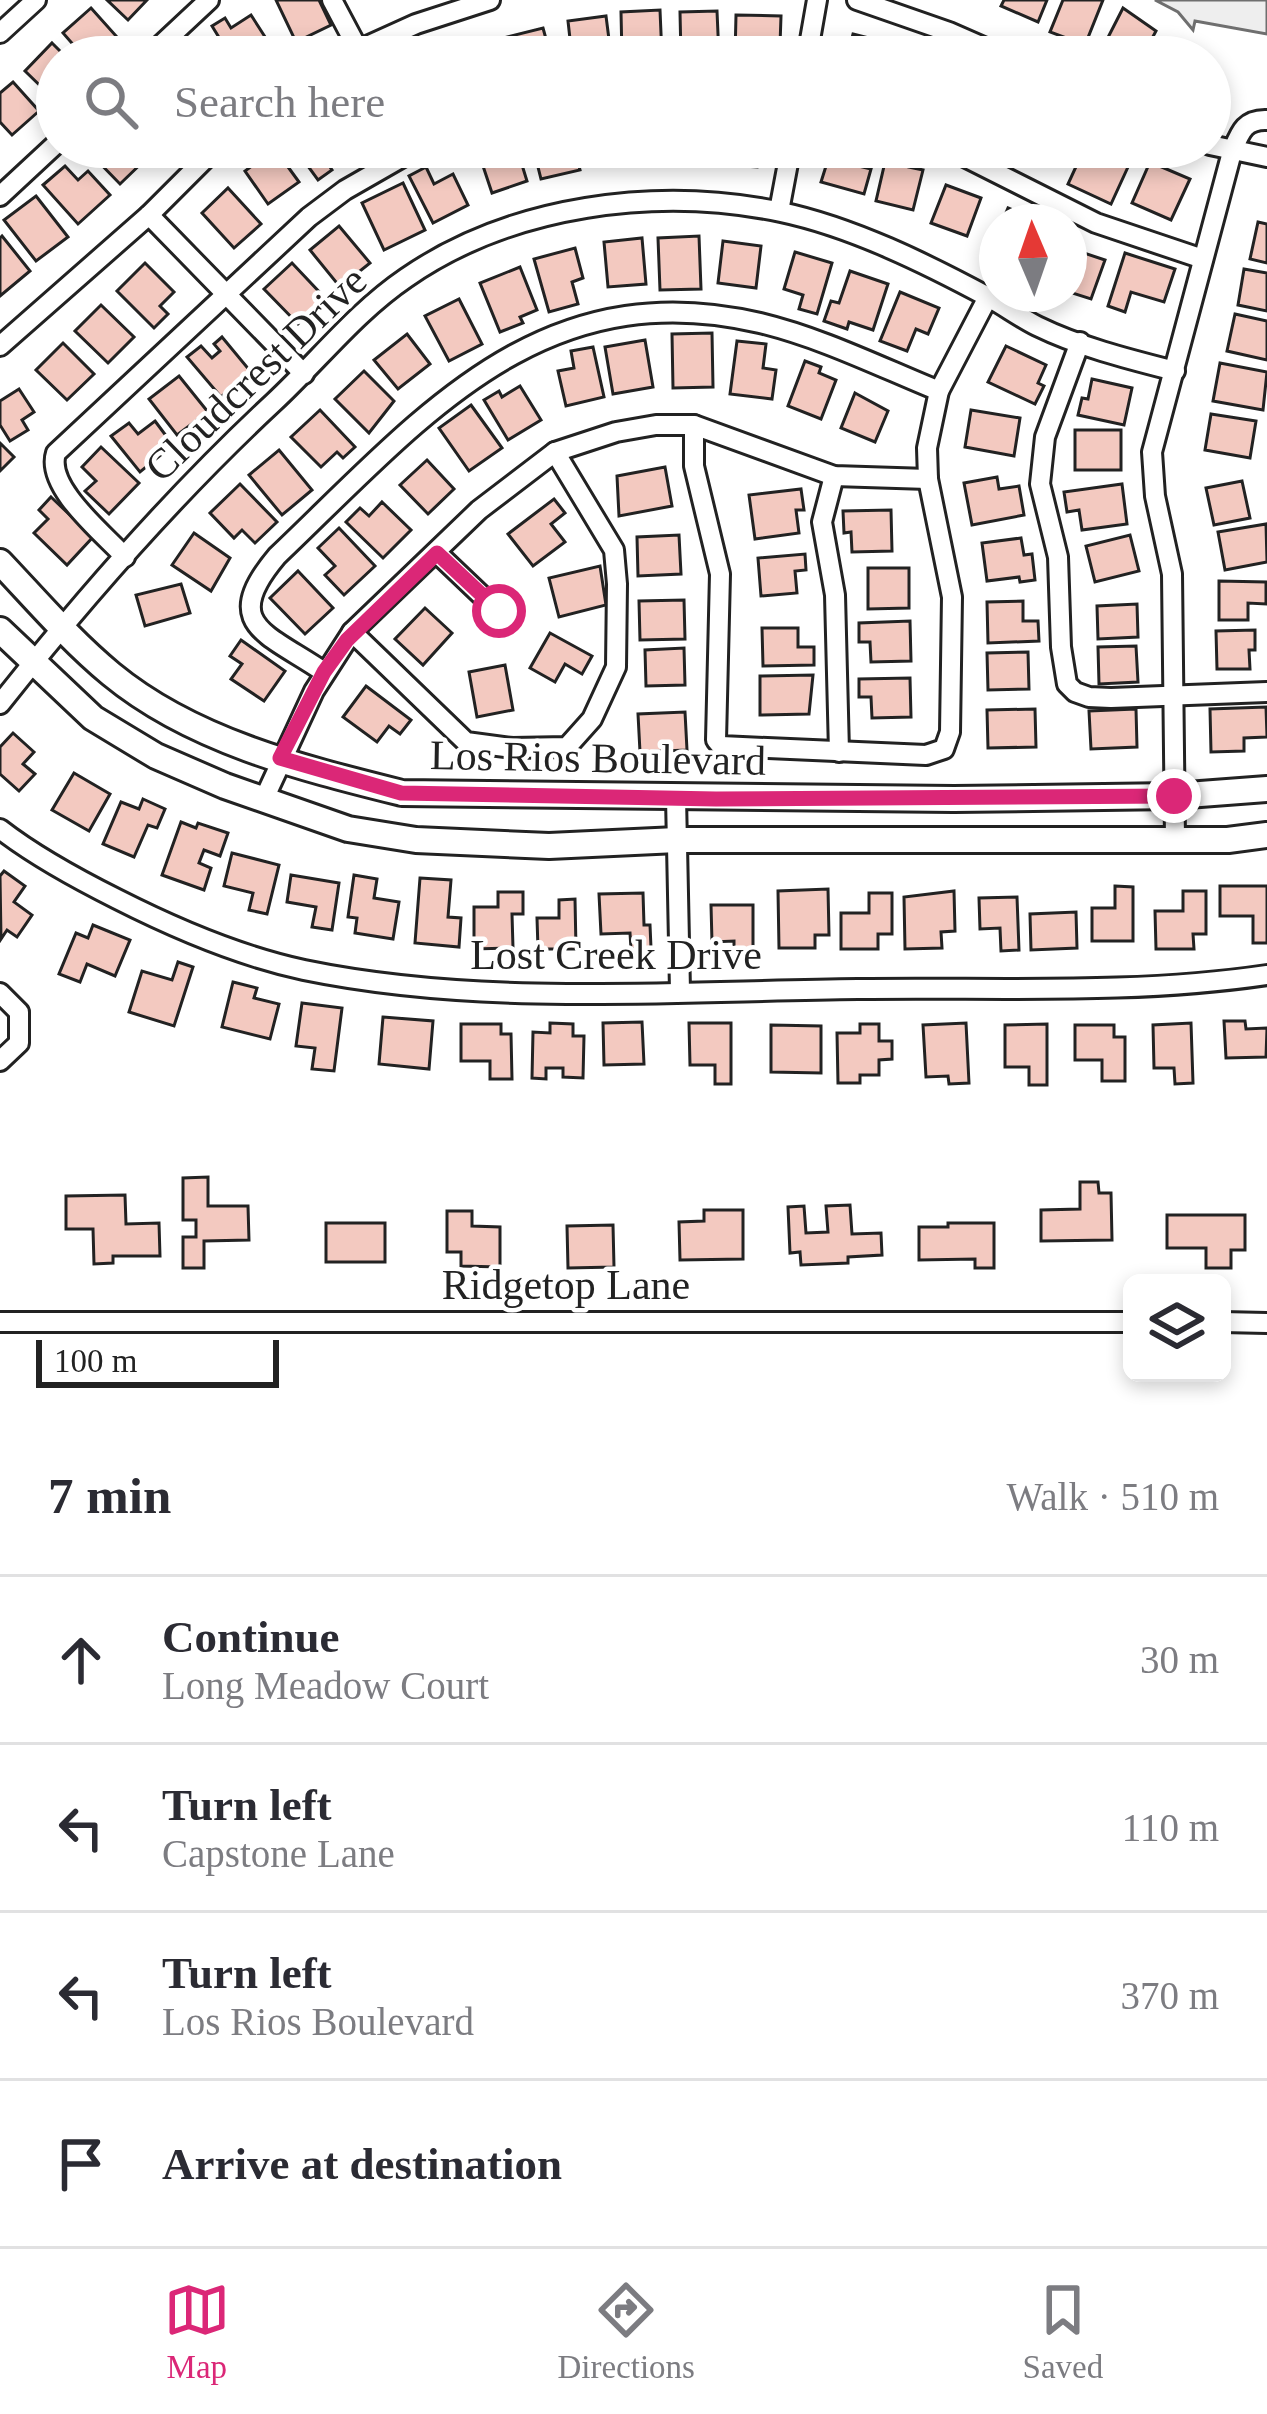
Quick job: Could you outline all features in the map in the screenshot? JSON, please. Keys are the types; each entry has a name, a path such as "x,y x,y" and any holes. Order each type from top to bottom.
{"main road":[{"name":"Los Rios Boulevard","path":"0,562 113,676 173,715 239,746 401,793 1174,796 1267,789"},
{"name":"Los Rios Boulevard","path":"0,630 93,718 156,756 348,829 416,840 549,846 677,840 1228,840 1267,835"}],"street":[{"path":"0,33 36,0"},
{"path":"170,36 209,0"},
{"path":"332,0 345,36"},
{"path":"389,36 490,0"},
{"path":"811,36 817,0"},
{"path":"856,0 958,36"},
{"path":"1231,156 1244,125 1267,120"},
{"path":"1232,152 1267,157"},
{"path":"0,196 36,163"},
{"path":"0,346 196,168"},
{"path":"125,557 59,486 52,463 56,453 225,292 345,190 383,168"},
{"path":"779,212 787,168"},
{"path":"987,168 1096,223 1203,259"},
{"path":"1175,839 1172,574 1155,496 1152,452 1228,168"},
{"name":"Cloudcrest Drive","path":"0,704 200,470 368,308 408,277 459,248 515,226 625,203 681,201 779,212 871,242 979,293"},
{"path":"149,215 304,374"},
{"path":"694,425 694,466 720,574 716,740 721,746 839,752 926,754 944,749 950,732 952,597 928,479 927,448 939,391 980,312"},
{"name":"Cloudcrest Drive","path":"1013,312 1080,342 1175,371"},
{"path":"324,672 255,625 249,612 254,583 445,397 494,363 534,343 622,317 717,316 801,334 939,391"},
{"path":"1080,342 1040,460 1040,484 1061,584 1062,670 1067,684 1089,697 1267,692"},
{"path":"264,800 324,672 352,632 479,510 555,452 616,432 694,425 834,476 928,479"},
{"path":"352,632 466,742 512,748 567,747 592,719 616,667 617,584 614,550 555,452"},
{"path":"834,476 822,521 835,595 839,752"},
{"path":"437,553 499,611"},
{"path":"676,797 680,991"},
{"name":"Lost Creek Drive","path":"0,829 71,876 223,946 301,969 466,992 1150,986 1267,975"},
{"path":"0,993 19,1012 20,1043 0,1061"},
{"name":"Ridgetop Lane","path":"0,1322 1123,1322"},
{"path":"1231,1322 1267,1323"}],"shaded area":[{"path":"1155,0 1267,0 1267,34 1195,21 1193,30 1178,12"}],"building":[{"path":"107,0 147,0 128,20"},
{"path":"276,0 319,0 331,25 308,36 293,36"},
{"path":"1004,0 1047,0 1038,22 1001,6"},
{"path":"1063,0 1103,0 1089,36 1050,32"},
{"path":"91,8 116,36 66,36 63,33"},
{"path":"1123,8 1156,31 1153,36 1109,36"},
{"path":"660,10 661,36 622,36 621,12"},
{"path":"717,11 718,36 681,36 680,12"},
{"path":"251,15 264,36 218,36 212,26 225,18 231,28"},
{"path":"736,15 781,16 780,36 736,36"},
{"path":"606,16 609,36 570,36 568,21"},
{"path":"543,28 545,36 511,36"},
{"path":"36,60 36,82 25,71"},
{"path":"13,82 36,108 36,114 12,135 0,122 0,93"},
{"path":"63,168 78,180 88,171 110,195 78,224 43,185"},
{"path":"104,168 137,168 120,184"},
{"path":"289,168 299,182 268,204 245,171"},
{"path":"309,168 331,168 332,170 318,180"},
{"path":"426,168 434,184 453,174 468,205 433,223 409,176"},
{"path":"484,168 523,168 527,181 492,193"},
{"path":"538,168 580,170 541,179"},
{"path":"825,168 871,169 864,194 821,182"},
{"path":"884,168 923,170 913,210 876,201"},
{"path":"1075,168 1128,168 1111,204 1068,184"},
{"path":"1147,168 1164,168 1190,179 1171,220 1132,203"},
{"path":"403,183 425,230 384,250 362,203"},
{"path":"946,185 981,198 967,236 931,223"},
{"path":"228,188 261,224 234,248 202,213"},
{"path":"36,196 68,237 36,261 4,220"},
{"path":"1258,222 1267,224 1267,263 1250,259"},
{"path":"339,226 370,263 340,287 310,250"},
{"path":"699,236 701,289 660,290 658,238"},
{"path":"0,238 30,271 0,296"},
{"path":"642,238 646,284 608,287 604,242"},
{"path":"723,241 761,246 756,288 718,283"},
{"path":"575,248 583,278 572,282 578,304 549,312 534,259"},
{"path":"795,252 832,263 817,314 799,309 803,295 784,289"},
{"path":"1125,253 1175,269 1164,302 1131,292 1125,312 1108,306"},
{"path":"1087,254 1105,260 1091,299 1087,298"},
{"path":"145,263 174,292 160,306 168,314 154,328 117,291"},
{"path":"292,263 325,298 298,324 264,289"},
{"path":"520,267 537,310 520,317 523,323 500,332 480,283"},
{"path":"1244,269 1267,273 1267,311 1238,305"},
{"path":"850,271 888,284 873,330 849,322 847,329 824,321 831,301 839,303"},
{"path":"900,292 939,308 928,334 916,329 907,351 880,341"},
{"path":"459,299 482,344 449,361 425,316"},
{"path":"101,305 134,337 108,363 75,331"},
{"path":"1235,314 1267,321 1267,360 1227,351"},
{"path":"712,333 713,387 673,388 672,334"},
{"path":"407,334 430,364 398,389 374,360"},
{"path":"222,337 251,372 221,397 187,357 201,346 212,358 220,351 214,344"},
{"path":"645,340 653,387 613,394 605,347"},
{"path":"737,341 766,344 763,368 776,370 772,399 730,394"},
{"path":"63,343 94,374 67,400 36,370"},
{"path":"1006,346 1046,365 1038,383 1044,386 1035,404 988,382"},
{"path":"593,347 604,397 566,406 558,371 574,368 571,351"},
{"path":"805,361 836,380 821,419 788,406"},
{"path":"1220,363 1267,372 1263,410 1213,401"},
{"path":"364,371 394,401 369,433 335,399"},
{"path":"179,376 208,412 177,435 149,399"},
{"path":"1092,379 1132,388 1124,425 1078,415"},
{"path":"520,386 541,420 508,440 484,400 499,391 502,397"},
{"path":"19,389 34,412 22,420 28,430 10,441 0,425 0,401"},
{"path":"855,393 888,411 875,442 841,428"},
{"path":"471,405 502,448 469,471 439,428"},
{"path":"320,410 355,447 343,458 337,452 321,467 291,437"},
{"path":"971,410 1020,418 1014,456 965,447"},
{"path":"1211,414 1256,421 1250,458 1205,450"},
{"path":"155,421 173,445 140,472 111,436 129,423 138,434"},
{"path":"1075,430 1121,430 1121,470 1075,470"},
{"path":"0,443 14,457 0,471"},
{"path":"101,447 139,483 109,514 85,491 96,481 82,467"},
{"path":"279,450 312,490 282,515 249,475"},
{"path":"427,460 454,489 428,514 400,485"},
{"path":"665,467 672,506 619,516 617,476"},
{"path":"997,477 999,489 1019,486 1024,515 972,525 964,483"},
{"path":"1242,481 1250,518 1214,525 1206,488"},
{"path":"240,484 277,522 255,543 242,530 234,538 210,513"},
{"path":"1122,484 1127,524 1082,530 1079,510 1067,512 1064,492"},
{"path":"801,489 804,510 796,510 799,533 755,539 749,495"},
{"path":"51,497 93,537 67,565 34,533 48,519 39,510"},
{"path":"554,499 565,513 551,524 565,542 533,566 508,534"},
{"path":"382,502 411,530 383,558 346,522 360,508 369,516"},
{"path":"891,510 892,551 852,552 851,532 844,533 843,511"},
{"path":"1266,524 1267,562 1225,570 1218,532"},
{"path":"339,528 375,566 344,595 325,575 335,566 318,548"},
{"path":"194,533 230,558 211,591 172,565"},
{"path":"679,535 681,574 638,576 637,537"},
{"path":"1130,535 1139,571 1095,582 1086,546"},
{"path":"1021,538 1024,555 1032,554 1035,580 987,581 982,543"},
{"path":"805,554 806,570 795,571 797,593 761,596 758,558"},
{"path":"600,566 606,605 559,617 549,578"},
{"path":"868,568 909,568 909,608 868,609"},
{"path":"298,571 333,608 305,634 270,598"},
{"path":"1219,581 1266,582 1266,604 1248,603 1248,620 1219,620"},
{"path":"181,584 190,613 145,626 136,595"},
{"path":"684,600 685,639 640,640 639,601"},
{"path":"1023,601 1023,621 1038,621 1039,641 988,643 987,602"},
{"path":"1137,604 1138,637 1098,639 1097,606"},
{"path":"425,608 452,633 423,665 395,639"},
{"path":"910,621 911,661 871,662 870,642 859,642 859,623"},
{"path":"762,628 798,628 798,647 814,647 814,665 763,666"},
{"path":"1255,630 1250,669 1217,669 1216,631"},
{"path":"550,633 592,656 582,674 565,664 555,682 530,668"},
{"path":"241,640 285,671 264,701 231,679 242,664 230,656"},
{"path":"1136,646 1138,682 1099,684 1098,647"},
{"path":"684,648 685,685 646,686 645,650"},
{"path":"1028,652 1029,689 988,690 987,653"},
{"path":"505,665 513,710 477,717 469,672"},
{"path":"813,675 809,714 760,715 760,676"},
{"path":"910,678 911,717 872,718 871,697 859,697 859,679"},
{"path":"366,686 411,720 400,734 389,726 377,742 343,717"},
{"path":"1266,707 1267,737 1244,738 1244,751 1211,752 1210,709"},
{"path":"1035,709 1036,747 988,748 987,710"},
{"path":"1136,709 1137,747 1091,749 1089,711"},
{"path":"685,712 687,750 640,752 638,714"},
{"path":"13,733 34,752 23,764 35,774 19,791 0,774 0,747"},
{"path":"74,773 110,794 89,831 52,810"},
{"path":"143,799 165,809 157,828 148,825 134,857 103,844 121,802 139,809"},
{"path":"181,822 228,833 220,856 204,850 199,863 211,868 204,890 162,875"},
{"path":"232,853 279,865 267,914 249,910 253,893 224,886"},
{"path":"4,871 25,886 14,902 32,915 17,937 7,930 1,939 0,876"},
{"path":"291,875 339,883 332,930 312,927 316,907 287,902"},
{"path":"354,875 377,879 374,898 399,902 393,939 355,933 357,918 348,917"},
{"path":"420,878 451,880 448,917 461,918 459,947 415,943"},
{"path":"1115,886 1133,887 1133,941 1092,941 1092,908 1115,908"},
{"path":"1220,886 1267,886 1267,943 1253,943 1253,916 1220,916"},
{"path":"828,889 829,935 815,935 815,948 779,948 778,891"},
{"path":"954,891 955,931 941,932 942,948 905,949 904,897"},
{"path":"1183,891 1206,891 1206,934 1193,934 1194,949 1156,949 1155,911 1183,911"},
{"path":"498,892 523,892 523,914 512,914 513,948 474,949 474,907 498,907"},
{"path":"643,893 644,925 650,925 651,948 631,949 630,933 601,934 599,894"},
{"path":"869,893 892,893 892,934 878,934 878,949 841,949 841,913 869,913"},
{"path":"1017,897 1019,950 1001,951 1000,928 980,929 979,898"},
{"path":"575,899 576,949 538,949 537,918 559,918 559,900"},
{"path":"711,905 753,905 753,950 734,950 734,941 712,942"},
{"path":"1076,912 1077,948 1031,950 1030,914"},
{"path":"93,925 130,940 115,976 87,964 80,982 59,974 76,933 88,938"},
{"path":"178,962 193,967 174,1026 129,1012 142,971 172,980"},
{"path":"233,982 257,988 254,998 279,1004 270,1039 222,1027"},
{"path":"302,1003 342,1008 334,1071 312,1069 315,1048 296,1046"},
{"path":"383,1017 433,1021 429,1069 379,1064"},
{"path":"1224,1021 1245,1021 1246,1029 1267,1028 1266,1057 1226,1058"},
{"path":"642,1022 644,1064 604,1065 603,1023"},
{"path":"550,1023 573,1024 573,1036 584,1036 583,1078 563,1077 563,1068 546,1068 546,1079 532,1078 533,1032 550,1033"},
{"path":"689,1023 731,1023 731,1084 715,1084 715,1065 690,1065"},
{"path":"966,1023 969,1083 949,1084 948,1076 926,1077 923,1025"},
{"path":"1191,1023 1193,1083 1175,1084 1174,1068 1154,1068 1153,1025"},
{"path":"461,1024 501,1024 501,1034 511,1034 512,1079 490,1079 490,1061 461,1061"},
{"path":"860,1024 879,1024 879,1041 892,1041 892,1059 879,1060 879,1075 860,1075 860,1083 838,1083 837,1033 860,1033"},
{"path":"1047,1024 1047,1085 1029,1085 1029,1067 1005,1067 1005,1025"},
{"path":"771,1025 821,1026 821,1073 771,1072"},
{"path":"1075,1025 1114,1025 1114,1037 1125,1037 1125,1081 1102,1081 1102,1060 1075,1060"},
{"path":"208,1177 208,1206 248,1206 249,1240 204,1241 204,1268 183,1268 183,1237 196,1237 196,1220 183,1220 183,1178"},
{"path":"1080,1182 1098,1182 1099,1193 1111,1193 1112,1240 1041,1241 1041,1210 1080,1209"},
{"path":"125,1195 126,1224 159,1223 160,1256 113,1256 113,1263 94,1264 93,1229 66,1229 66,1196"},
{"path":"850,1205 852,1234 881,1233 882,1255 848,1257 848,1263 801,1265 800,1252 790,1253 788,1207 804,1206 806,1233 828,1232 826,1206"},
{"path":"704,1210 743,1210 743,1259 680,1260 679,1222 704,1221"},
{"path":"447,1211 472,1211 472,1226 500,1227 500,1267 461,1266 461,1252 447,1252"},
{"path":"1167,1215 1245,1215 1245,1250 1231,1250 1231,1268 1206,1268 1206,1248 1167,1248"},
{"path":"326,1223 385,1223 385,1262 326,1262"},
{"path":"948,1223 994,1223 994,1268 975,1268 975,1259 919,1260 919,1227 948,1227"},
{"path":"613,1225 614,1267 568,1268 567,1226"}],"route":[{"path":"499,611 437,553 352,632 324,672 280,758 401,793 716,799 1174,796"}]}
